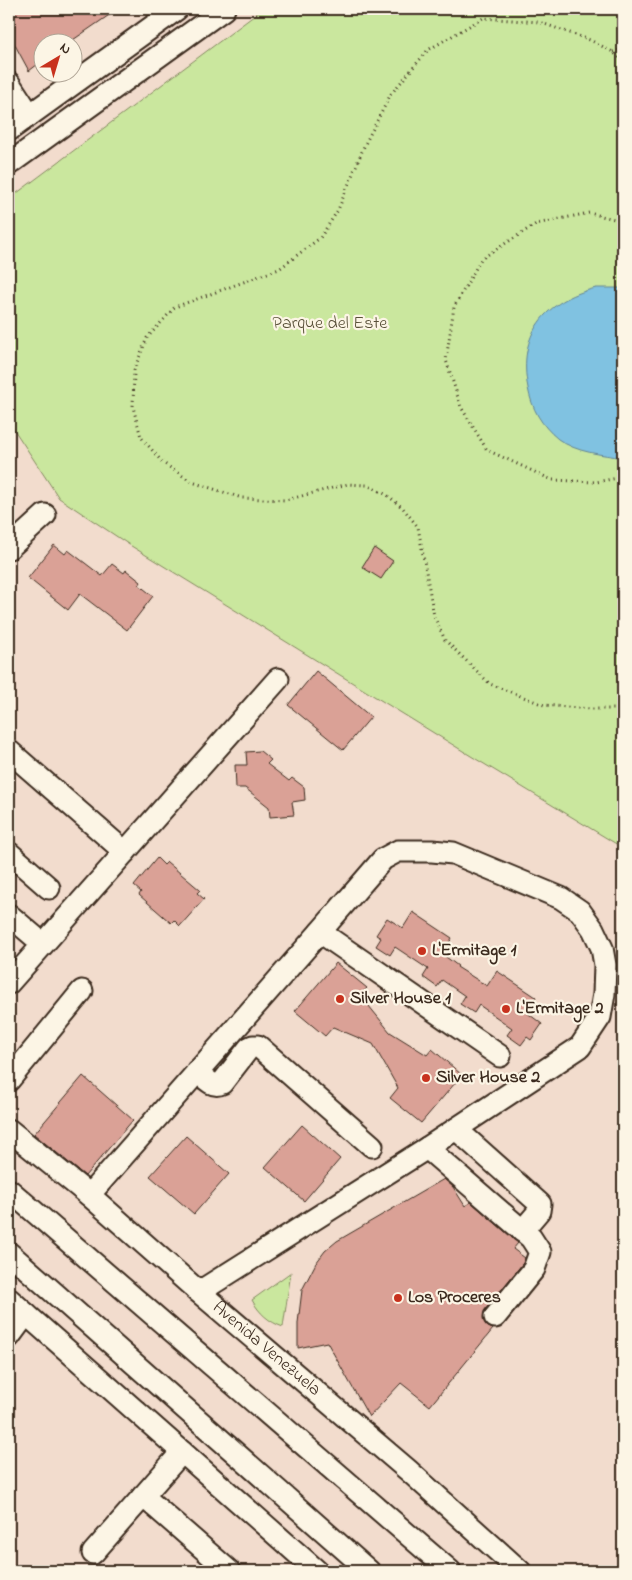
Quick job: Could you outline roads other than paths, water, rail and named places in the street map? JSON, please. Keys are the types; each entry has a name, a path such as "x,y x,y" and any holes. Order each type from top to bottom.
{"street":[{"path":"9,130 175,9"},
{"path":"9,164 224,9"},
{"path":"9,83 30,115"},
{"path":"9,548 44,515"},
{"path":"9,984 278,679"},
{"path":"9,751 125,852"},
{"path":"89,1195 383,858 398,851 453,853 561,898 580,911 593,929 602,948 605,965 604,994 600,1017 580,1047 427,1148 199,1292"},
{"path":"9,853 48,888"},
{"path":"9,915 43,944"},
{"path":"320,932 500,1056"},
{"path":"9,1080 82,991"},
{"path":"197,1071 213,1084 222,1083 249,1048 258,1046 372,1146"},
{"path":"456,1129 540,1204 539,1212 522,1231"},
{"name":"Avenida Venezuela","path":"9,1130 89,1195 199,1292 409,1471 520,1571"},
{"path":"427,1148 531,1238 540,1252 534,1269 495,1317"},
{"path":"9,1190 450,1571"},
{"path":"9,1253 369,1571"},
{"path":"9,1299 317,1571"},
{"path":"9,1337 26,1314"},
{"path":"93,1553 182,1452"},
{"path":"143,1496 230,1571"}],"water":[{"path":"596,288 623,288 623,458 581,450 558,439 538,416 528,388 527,352 531,336 539,323 549,311 562,301"}],"place":[{"name":"L'Ermitage 1","path":"422,951"},
{"name":"Silver House 1","path":"340,999"},
{"name":"L'Ermitage 2","path":"506,1009"},
{"name":"Silver House 2","path":"426,1078"},
{"name":"Los Proceres","path":"398,1298"}],"park label":[{"name":"Parque del Este","path":"330,324"}]}
